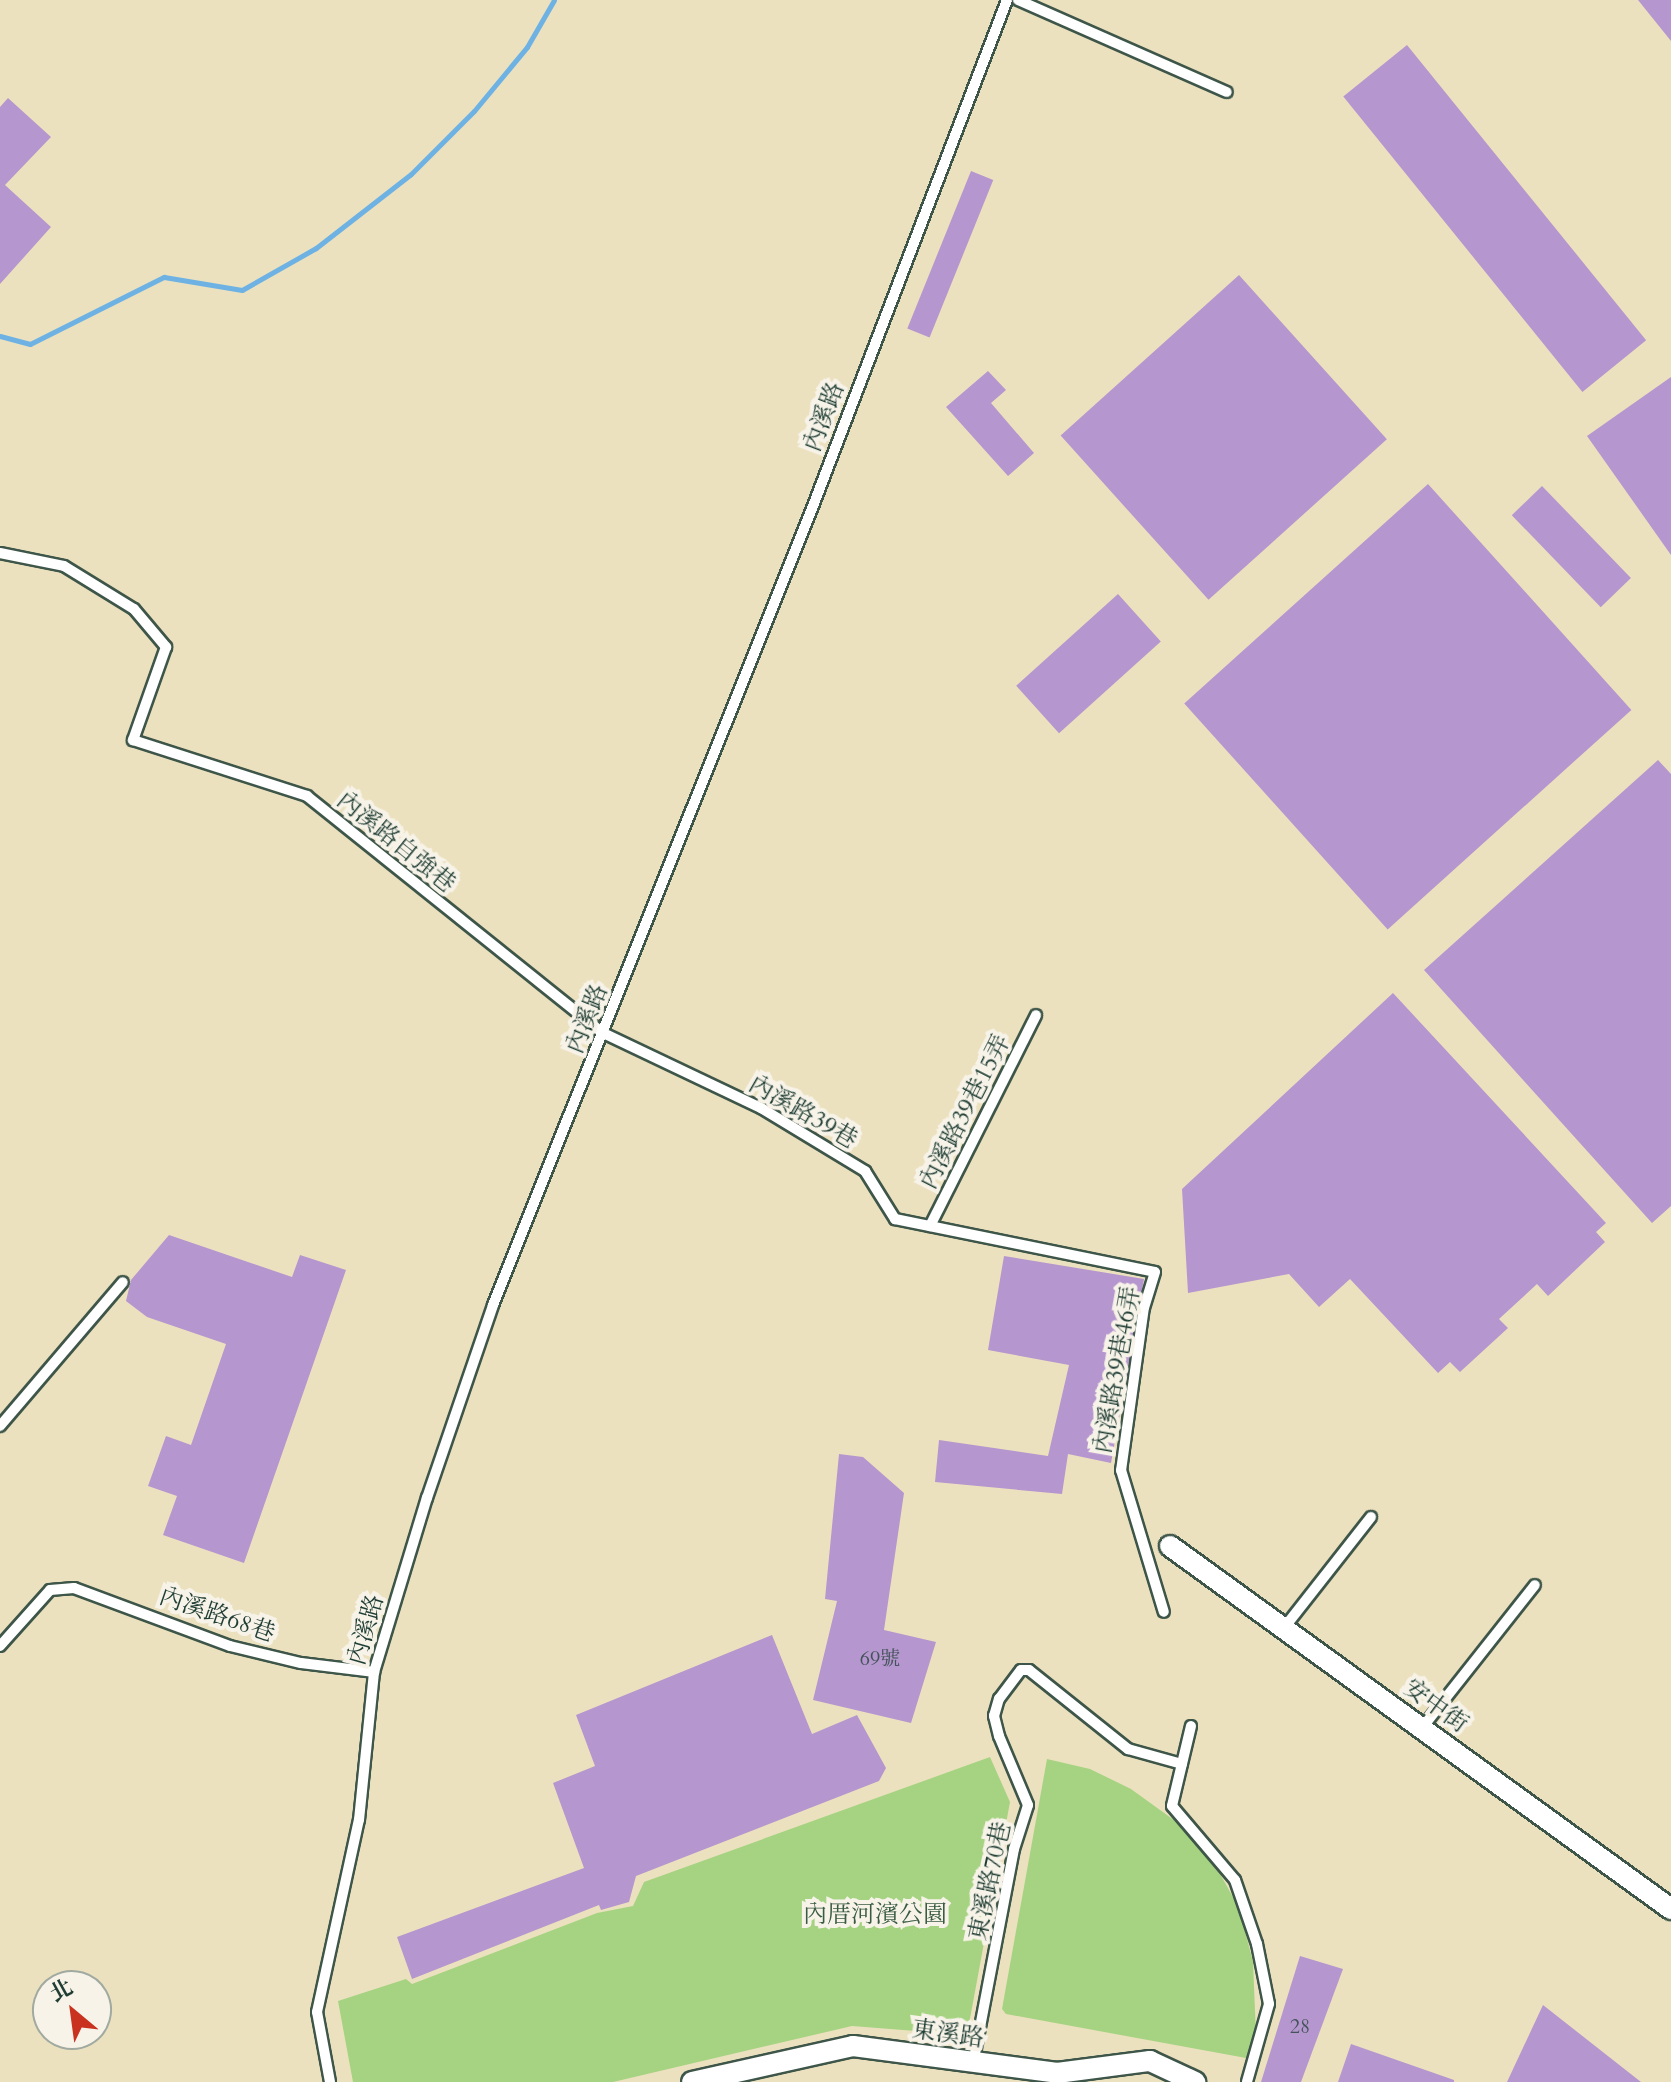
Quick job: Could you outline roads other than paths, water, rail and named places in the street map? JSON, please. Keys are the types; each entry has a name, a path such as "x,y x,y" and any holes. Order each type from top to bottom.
{"street":[{"name":"安中街","path":"1170,1546 1671,1909"},
{"name":"東溪路","path":"692,2082 853,2046 1057,2073 1150,2061 1195,2082"}],"lane":[{"name":"內溪路","path":"330,2082 317,2012 359,1820 374,1672 493,1305 603,1033 1007,0"},
{"path":"1018,0 1227,92"},
{"name":"內溪路自強巷","path":"0,553 64,566 134,609 166,647 133,740 307,796 603,1033"},
{"name":"內溪路39巷15弄","path":"930,1226 1036,1015"},
{"name":"內溪路39巷","path":"603,1033 761,1108 865,1171 895,1219 1155,1272"},
{"name":"內溪路39巷46弄","path":"1155,1272 1144,1307 1121,1470 1164,1612"},
{"path":"0,1426 123,1282"},
{"path":"0,1406 10,1415"},
{"path":"1284,1628 1371,1517"},
{"path":"1422,1728 1535,1585"},
{"name":"內溪路68巷","path":"0,1646 50,1590 74,1588 230,1646 301,1663 374,1672"},
{"name":"東溪路70巷","path":"973,2064 1014,1849 1028,1805 999,1736 994,1716 999,1699 1021,1670 1029,1670 1128,1749 1182,1764"},
{"path":"1191,1726 1172,1806 1235,1880 1257,1944 1269,2004 1247,2082"}],"waterway":[{"path":"0,336 30,344 164,277 242,290 316,248 411,174 474,111 527,47 554,0"}],"park label":[{"name":"內厝河濱公園","path":"875,1915"}]}
